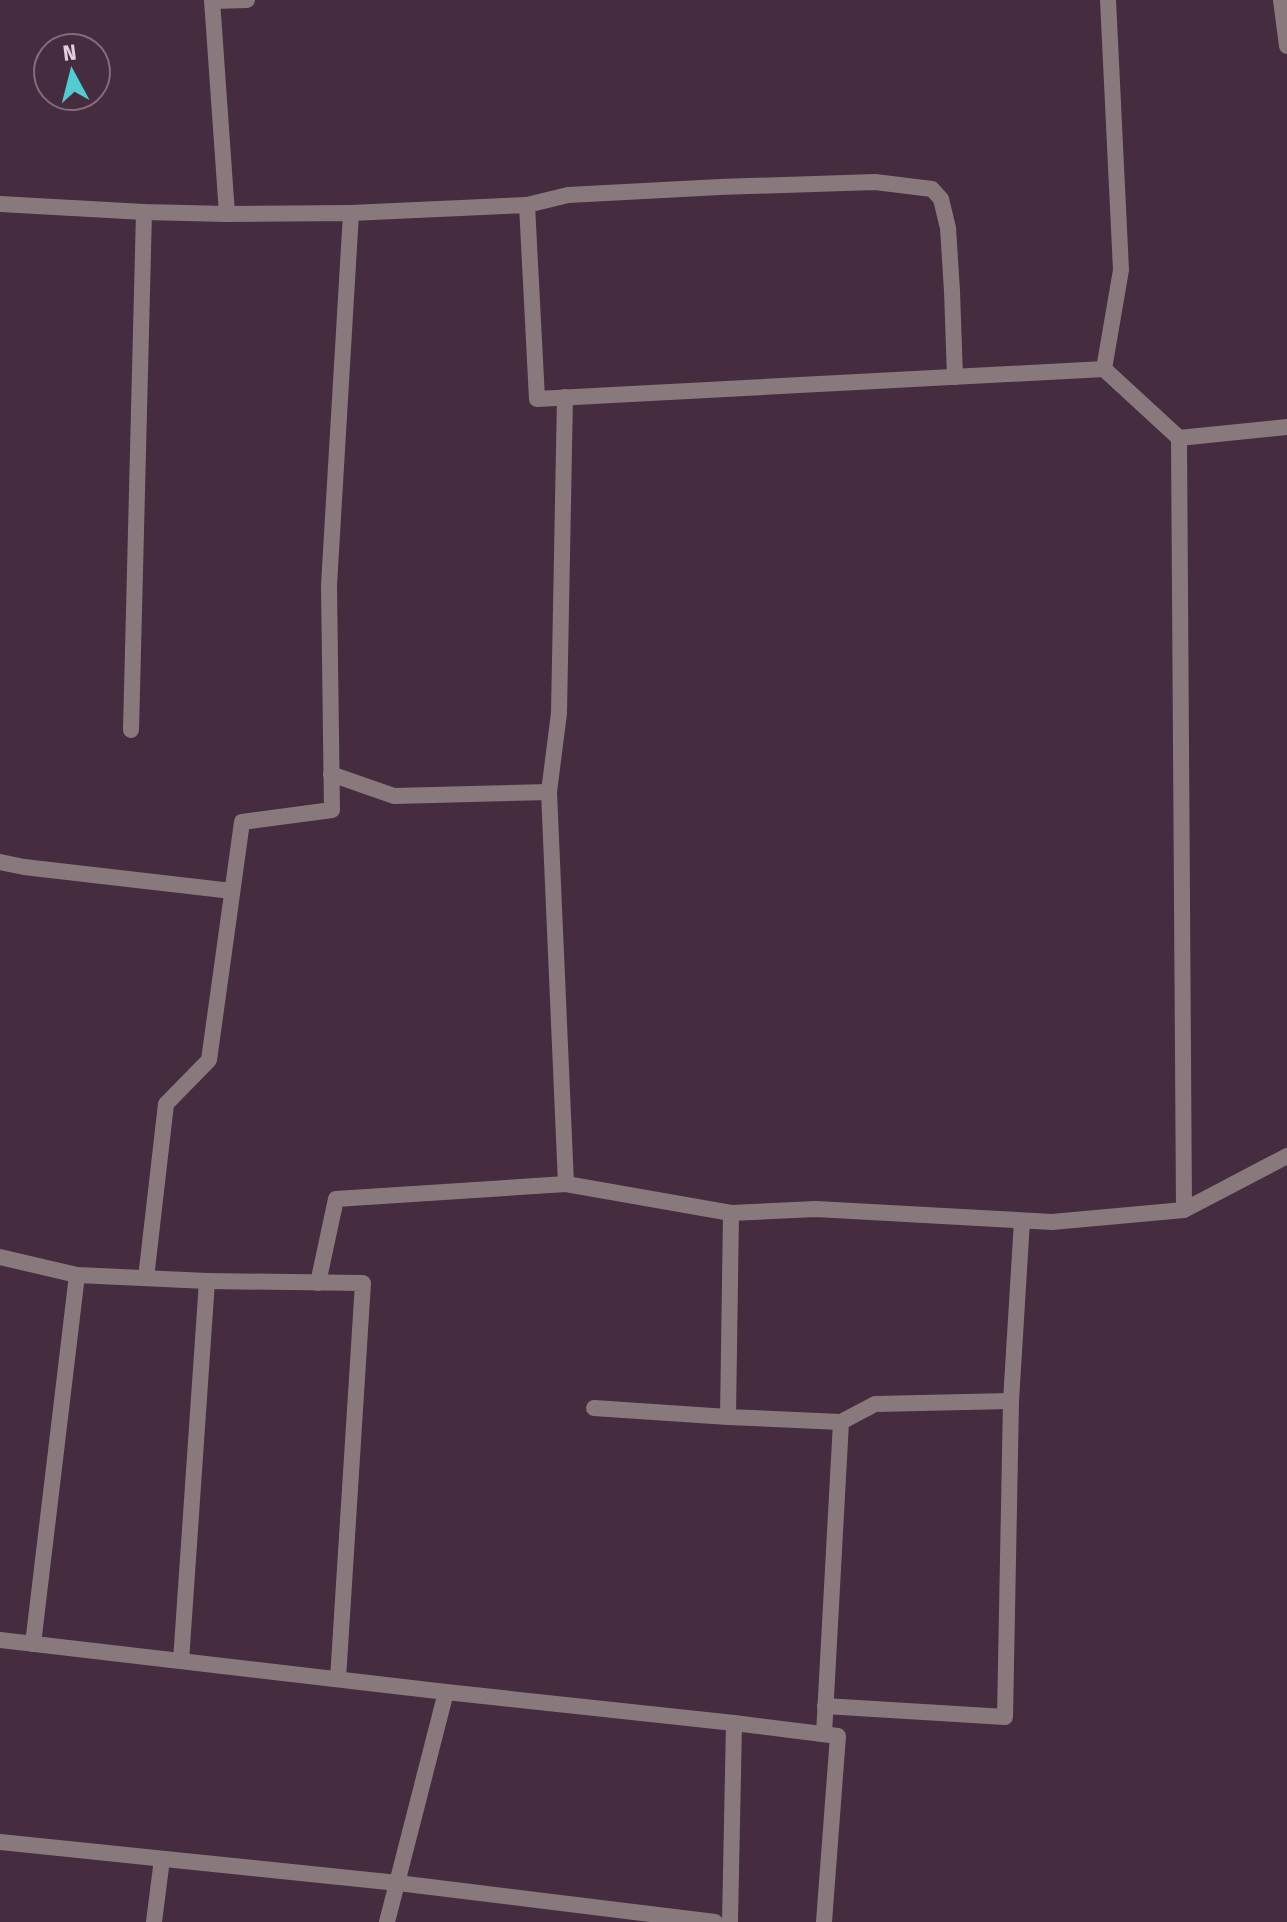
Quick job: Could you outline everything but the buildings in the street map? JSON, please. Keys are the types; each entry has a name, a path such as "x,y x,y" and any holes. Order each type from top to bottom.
{"street":[{"path":"227,214 212,0 247,0"},
{"path":"1104,369 1121,270 1108,0"},
{"path":"1281,0 1287,46"},
{"path":"0,204 144,212 351,213 527,205 568,195 720,187 875,182 932,189 941,199 948,228 955,377"},
{"path":"527,205 537,399 1104,369 1179,438 1184,1210"},
{"path":"131,730 144,212"},
{"path":"146,1278 166,1104 209,1060 242,822 332,810 329,585 351,213"},
{"path":"565,397 559,713 549,792 566,1184"},
{"path":"1179,438 1287,427"},
{"path":"331,774 394,796 549,792"},
{"path":"0,862 232,891"},
{"path":"318,1283 336,1199 566,1184 731,1213 816,1209 1052,1222 1184,1210 1287,1156"},
{"path":"728,1417 731,1213"},
{"path":"825,1706 1005,1717 1011,1401 1022,1221"},
{"path":"0,1257 77,1275 363,1283 338,1679"},
{"path":"33,1644 77,1275"},
{"path":"181,1661 207,1281"},
{"path":"594,1408 841,1422 875,1404 1011,1401"},
{"path":"824,1734 841,1422"},
{"path":"0,1640 838,1736 824,1922"},
{"path":"387,1922 446,1692"},
{"path":"730,1922 734,1723"},
{"path":"0,1842 398,1883 715,1922"},
{"path":"154,1922 162,1859"}]}
